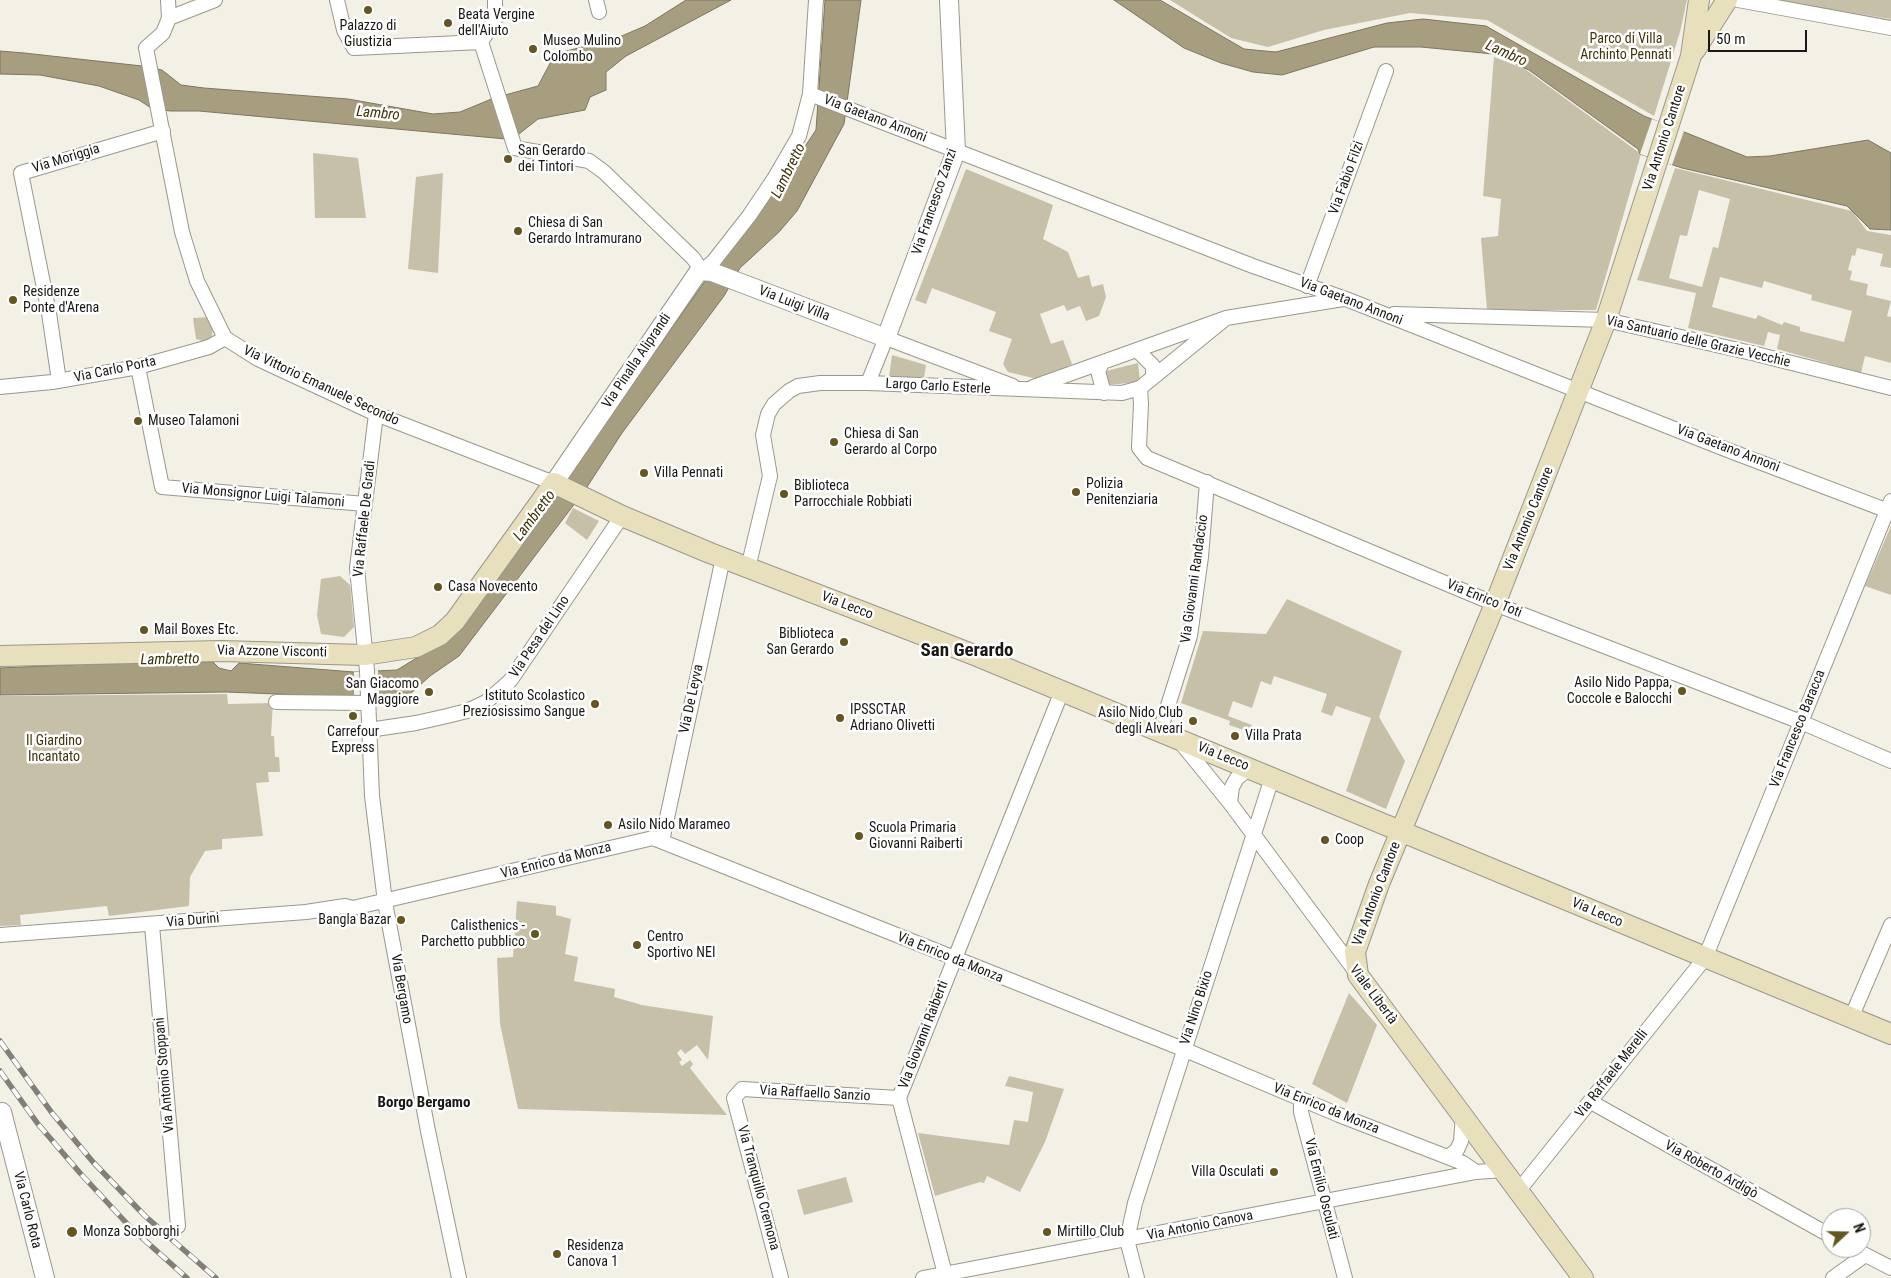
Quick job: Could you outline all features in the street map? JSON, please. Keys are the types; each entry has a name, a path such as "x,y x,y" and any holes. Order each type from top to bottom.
{"main road":[{"path":"1691,56 1699,0"},
{"path":"1691,56 1727,0"},
{"name":"Via Antonio Cantore","path":"1358,976 1355,963 1356,947 1580,391 1606,320 1691,56"},
{"name":"Via Lecco","path":"557,484 622,516 723,558 1062,691 1891,1034"},
{"name":"Via Pinalla Aliprandi","path":"366,663 416,647 432,640 447,629 557,484"},
{"name":"Via Azzone Visconti","path":"0,656 221,650 366,663"},
{"name":"Viale Libertà","path":"1358,976 1463,1114 1583,1278"}],"street":[{"path":"168,0 169,18 163,33 148,55 176,208 190,261 202,292 226,338"},
{"path":"169,18 215,0"},
{"path":"337,0 346,32 354,48 482,42"},
{"path":"495,0 494,20 482,42 513,142 589,161 604,172 707,271"},
{"name":"Via Pinalla Aliprandi","path":"557,484 696,274 707,271 714,262 774,179 799,136 813,96 816,0"},
{"name":"Via Francesco Zanzi","path":"886,338 956,151 950,0"},
{"path":"1738,0 1891,28"},
{"name":"Via Fabio Filzi","path":"1307,286 1386,71"},
{"name":"Via Gaetano Annoni","path":"813,96 1890,508"},
{"name":"Via Moriggia","path":"59,381 49,313 21,173 163,132"},
{"name":"Via Luigi Villa","path":"707,271 886,338"},
{"name":"Largo Carlo Esterle","path":"1226,318 1153,375 1140,388 1122,393 1024,390 868,383 886,338 1024,390 1138,351 1226,318 1346,299"},
{"name":"Via Santuario delle Grazie Vecchie","path":"1383,314 1606,320 1756,354 1891,388"},
{"name":"Via Carlo Porta","path":"0,387 59,381 138,367 209,347 226,338"},
{"name":"Via Vittorio Emanuele Secondo","path":"226,338 258,358 376,414 557,484"},
{"path":"1138,351 1153,366 1153,375"},
{"path":"1102,363 1098,371 1104,393"},
{"name":"Via Monsignor Luigi Talamoni","path":"138,367 162,487 365,504"},
{"path":"748,568 769,484 770,476 764,435 768,414 774,404 798,386 820,383 868,383"},
{"name":"Via Enrico Toti","path":"1140,388 1142,404 1139,448 1147,458 1495,604 1801,722 1891,762"},
{"name":"Via Raffaele De Gradi","path":"368,700 357,568 376,414"},
{"name":"Via Giovanni Randaccio","path":"1167,734 1190,636 1201,557 1207,482"},
{"name":"Via Francesco Baracca","path":"1705,958 1890,508"},
{"name":"Via Pesa del Lino","path":"369,730 447,716 467,711 486,702 510,681 622,516"},
{"name":"Via De Leyva","path":"662,841 723,558"},
{"name":"Via Giovanni Raiberti","path":"945,1274 899,1098 953,959 1062,691"},
{"path":"276,702 368,700"},
{"name":"Via Bergamo","path":"368,700 372,796 385,902 430,1141 459,1278"},
{"name":"Viale Libertà","path":"1167,734 1194,757 1358,976"},
{"path":"1230,803 1232,787 1237,778 1250,768"},
{"name":"Via Nino Bixio","path":"1127,1240 1134,1204 1272,778"},
{"name":"Via Enrico da Monza","path":"385,902 394,897 498,876 615,845 653,838 1183,1049 1463,1163 1476,1172"},
{"name":"Via Durini","path":"0,935 152,925 306,912 345,906 353,908 385,902"},
{"name":"Via Antonio Stoppani","path":"152,925 178,1226"},
{"path":"1851,1018 1891,925"},
{"name":"Via Raffaele Merelli","path":"1518,1190 1591,1102 1705,958"},
{"name":"Via Raffaello Sanzio","path":"734,1098 742,1089 899,1098"},
{"name":"Via Tranquillo Cremona","path":"734,1098 781,1278"},
{"name":"Via Emilio Osculati","path":"1302,1099 1301,1112 1345,1278"},
{"name":"Via Roberto Ardigò","path":"1591,1102 1821,1230"},
{"name":"Via Carlo Rota","path":"2,1112 45,1278"},
{"path":"1448,1157 1457,1150 1461,1141 1463,1114"},
{"name":"Via Carlo Rota","path":"0,1149 32,1278"},
{"path":"1476,1172 1504,1170"},
{"name":"Via Antonio Canova","path":"923,1278 1476,1172"},
{"path":"1127,1240 1137,1278"},
{"path":"1834,1278 1861,1258"},
{"path":"1871,1258 1891,1268"}],"green space":[{"name":"Parco di Villa Archinto Pennati","path":"1170,0 1687,0 1680,32 1654,116 1487,20 1410,13 1324,30 1268,47 1231,38"},
{"path":"1777,0 1891,0 1891,19 1786,2"},
{"path":"1494,57 1525,69 1641,154 1596,310 1487,310 1481,238 1498,236 1501,199 1483,196"},
{"path":"313,153 358,158 366,218 315,218"},
{"path":"1675,168 1852,211 1867,231 1891,235 1891,268 1880,266 1883,254 1857,248 1855,256 1852,255 1848,270 1852,271 1850,280 1868,284 1866,295 1891,301 1887,316 1891,317 1891,363 1865,356 1861,373 1777,349 1780,335 1768,332 1764,346 1688,328 1696,293 1637,280","holes":["1699,190 1730,199 1718,248 1713,247 1702,287 1669,278 1680,235 1687,236","1720,277 1762,288 1764,281 1812,295 1811,300 1852,311 1844,342 1800,331 1800,327 1784,322 1782,325 1758,315 1756,319 1712,307"]},
{"path":"966,169 1053,205 1043,239 1068,252 1078,278 1089,275 1092,287 1103,284 1106,297 1099,316 1086,321 1080,306 1067,311 1064,305 1040,314 1051,344 1063,340 1072,364 1041,380 1008,372 1003,364 1012,339 989,331 996,312 932,288 926,304 915,300"},
{"path":"443,173 438,273 408,269 416,177"},
{"path":"210,317 213,326 212,336 206,342 196,339 193,318"},
{"path":"892,355 926,365 924,378 889,377"},
{"path":"1138,363 1140,382 1107,385 1106,371"},
{"path":"573,508 599,521 587,540 565,523"},
{"path":"1891,526 1891,595 1865,586"},
{"path":"340,576 350,585 354,627 344,637 321,634 317,615 321,579"},
{"path":"1287,599 1402,651 1379,717 1405,761 1386,809 1346,791 1371,718 1336,706 1332,716 1321,712 1327,694 1274,676 1271,685 1261,681 1252,708 1233,701 1228,716 1252,725 1250,732 1229,725 1230,721 1181,703 1203,631 1266,634"},
{"name":"Il Giardino Incantato","path":"227,694 228,704 273,703 271,736 274,736 275,757 279,757 280,772 268,772 269,782 256,783 263,836 222,839 222,849 205,851 190,877 189,906 109,916 107,906 20,915 21,925 0,926 0,696"},
{"path":"517,901 556,906 556,915 571,919 565,954 578,957 574,981 615,989 614,997 642,1005 713,1016 708,1060 697,1045 685,1054 681,1049 677,1053 682,1060 679,1062 682,1066 690,1060 693,1064 690,1068 727,1115 518,1109 500,1024 497,958 513,957"},
{"path":"1349,993 1377,1025 1347,1103 1312,1084"},
{"path":"1009,1076 1064,1089 1045,1142 1020,1192 987,1176 984,1183 980,1182 935,1196 918,1133 1009,1145 1014,1120 1028,1122 1033,1092 1005,1086"},
{"path":"846,1177 853,1202 804,1215 797,1190"}],"water":[{"name":"Lambro","path":"686,0 731,0 626,56 606,72 606,90 590,97 585,110 538,119 519,134 506,139 199,111 170,111 151,108 139,100 99,86 40,75 0,74 0,51 142,66 162,70 181,85 348,99 433,114 460,112 494,98 538,86 555,54 617,38 645,26"},
{"name":"Lambretto","path":"825,0 861,0 844,124 797,211 779,232 740,268 724,296 622,433 585,490 459,656 430,676 409,695 354,697 226,692 0,695 0,668 213,662 219,668 231,671 239,663 354,672 397,670 446,640 605,423 720,260 779,185 816,130"},
{"name":"Lambro","path":"1114,0 1160,0 1244,49 1276,52 1387,23 1423,19 1486,26 1644,116 1747,157 1770,156 1868,140 1891,153 1891,230 1870,229 1847,206 1682,168 1640,154 1638,149 1529,70 1493,54 1421,47 1374,47 1282,75 1253,72 1221,63 1184,48"}],"pier":[{"path":"1652,119 1684,131 1672,165 1640,154"},
{"path":"378,670 379,696 354,697 354,672"}],"railway":[{"path":"0,1041 52,1113 93,1162 145,1216 216,1278"},
{"path":"0,1071 38,1124 80,1173 131,1228 187,1278"}],"place":[{"name":"Palazzo di Giustizia","path":"368,10"},
{"name":"Beata Vergine dell'Aiuto","path":"448,23"},
{"name":"Museo Mulino Colombo","path":"533,49"},
{"name":"San Gerardo dei Tintori","path":"508,159"},
{"name":"Chiesa di San Gerardo Intramurano","path":"518,231"},
{"name":"Residenze Ponte d'Arena","path":"13,300"},
{"name":"Museo Talamoni","path":"138,421"},
{"name":"Chiesa di San Gerardo al Corpo","path":"834,442"},
{"name":"Villa Pennati","path":"644,473"},
{"name":"Polizia Penitenziaria","path":"1076,492"},
{"name":"Biblioteca Parrocchiale Robbiati","path":"784,494"},
{"name":"Casa Novecento","path":"438,587"},
{"name":"Mail Boxes Etc.","path":"144,630"},
{"name":"Biblioteca San Gerardo","path":"844,642"},
{"name":"Asilo Nido Pappa, Coccole e Balocchi","path":"1682,691"},
{"name":"San Giacomo Maggiore","path":"429,692"},
{"name":"Istituto Scolastico Preziosissimo Sangue","path":"595,704"},
{"name":"Carrefour Express","path":"353,716"},
{"name":"IPSSCTAR Adriano Olivetti","path":"840,718"},
{"name":"Asilo Nido Club degli Alveari","path":"1193,721"},
{"name":"Villa Prata","path":"1235,736"},
{"name":"Asilo Nido Marameo","path":"608,825"},
{"name":"Scuola Primaria Giovanni Raiberti","path":"859,836"},
{"name":"Coop","path":"1325,840"},
{"name":"Bangla Bazar","path":"401,920"},
{"name":"Calisthenics - Parchetto pubblico","path":"535,934"},
{"name":"Centro Sportivo NEI","path":"637,945"},
{"name":"Villa Osculati","path":"1274,1172"},
{"name":"Monza Sobborghi","path":"72,1232"},
{"name":"Mirtillo Club","path":"1047,1232"},
{"name":"Residenza Canova 1","path":"557,1254"}],"district":[{"name":"San Gerardo","path":"967,651"},
{"name":"Borgo Bergamo","path":"424,1103"}]}
